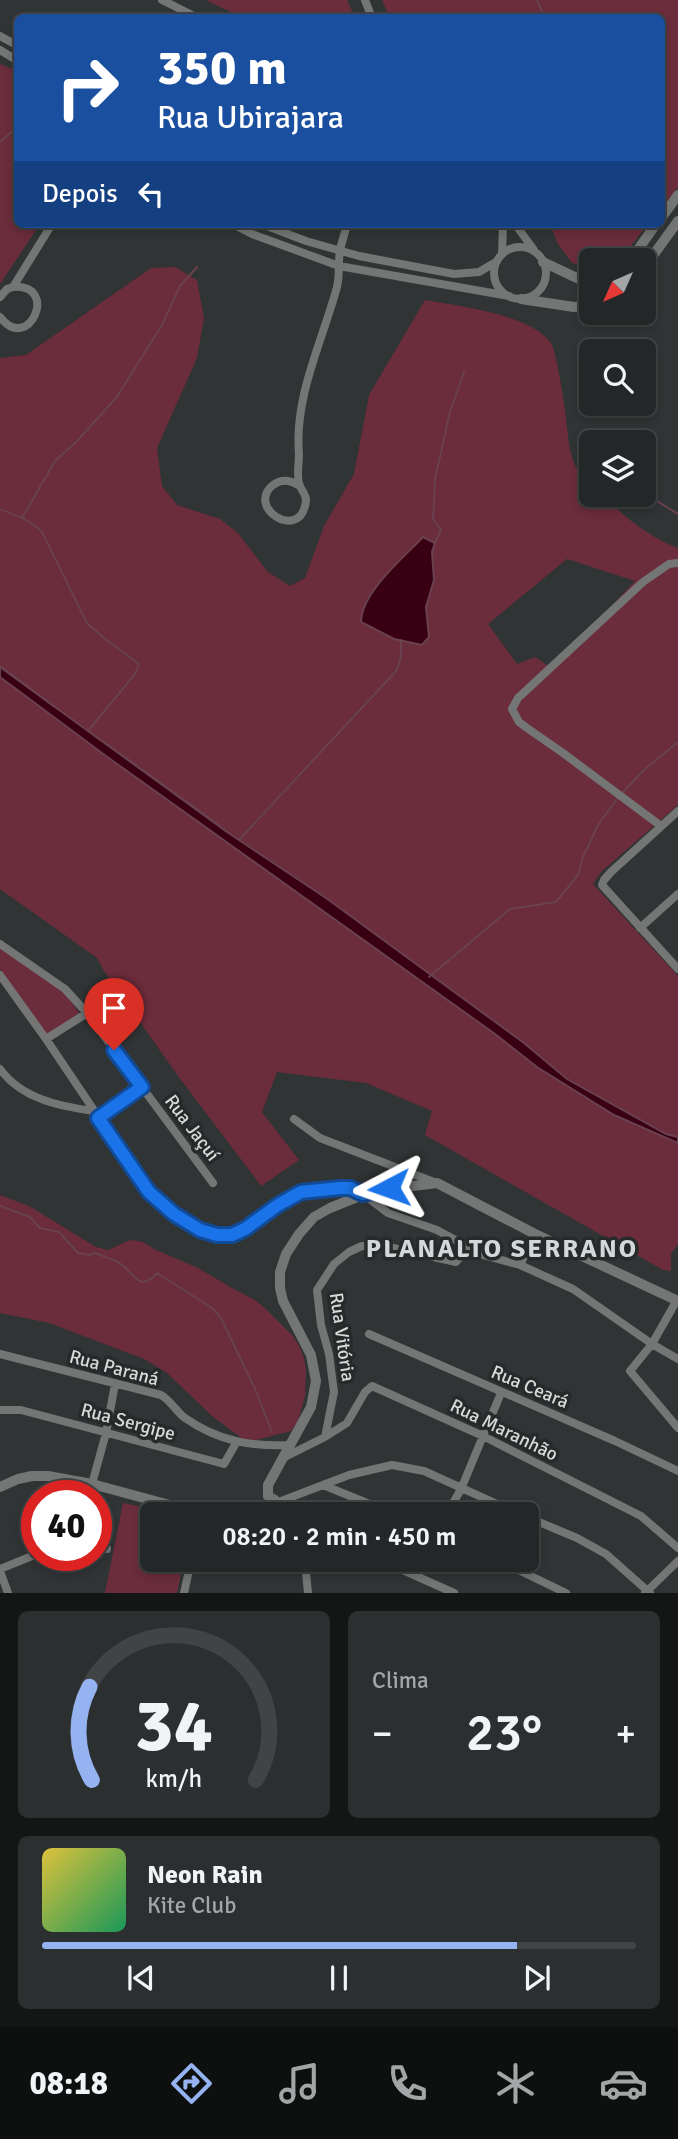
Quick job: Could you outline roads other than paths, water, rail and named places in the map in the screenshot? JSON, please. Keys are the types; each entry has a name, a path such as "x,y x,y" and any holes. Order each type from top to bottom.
{"street":[{"path":"162,0 190,14"},
{"path":"665,213 678,195"},
{"path":"656,251 678,221"},
{"path":"13,287 50,228"},
{"path":"242,228 339,266 522,299 579,306"},
{"path":"272,228 340,251 454,274 479,272 496,262 510,248 520,247 530,249 579,279"},
{"path":"298,485 293,482 280,482 269,490 266,502 271,514 283,520 296,518 305,509 306,496 298,485 298,421 337,285 340,251 347,228"},
{"path":"502,254 503,228"},
{"path":"518,228 541,258 545,271 541,288 522,299"},
{"path":"639,248 653,228"},
{"path":"496,262 495,281 500,290 509,296"},
{"path":"0,297 7,289 19,287 30,291 37,301 37,313 30,323 19,328 7,325 0,317"},
{"path":"661,826 519,722 512,709 518,698 643,582 669,564 678,563"},
{"path":"677,967 602,883 678,811"},
{"path":"640,928 678,894"},
{"name":"Rua Jaçuí","path":"0,943 65,989 87,1013 213,1183"},
{"path":"0,975 149,1192 174,1214 200,1230 217,1235 232,1235 245,1229 293,1195 313,1190 350,1188 363,1194 388,1213 437,1230 483,1255 520,1265 573,1289 678,1359"},
{"path":"46,1039 87,1013"},
{"path":"0,1069 21,1091 96,1115 142,1087"},
{"path":"294,1119 320,1138 437,1184 677,1301 652,1344 630,1371 678,1428"},
{"path":"269,1502 268,1485 311,1407 316,1381 311,1355 283,1301 280,1289 280,1272 286,1254 314,1217 343,1203 363,1194 389,1188 437,1184"},
{"path":"340,1188 344,1195 343,1203"},
{"path":"520,1265 535,1234"},
{"name":"Rua Vitória","path":"325,1437 334,1392 317,1290 334,1264 362,1246 384,1246 456,1262 469,1247"},
{"name":"Rua Ceará","path":"369,1334 678,1471"},
{"name":"Rua Paraná","path":"0,1354 161,1395 177,1412 202,1429 236,1443 259,1446 291,1445"},
{"path":"93,1480 116,1384"},
{"name":"Rua Maranhão","path":"325,1437 347,1423 365,1392 372,1386 483,1436 641,1516 678,1548"},
{"path":"454,1502 501,1392"},
{"name":"Rua Sergipe","path":"1,1410 21,1410 224,1464 236,1443"},
{"path":"285,1457 325,1437"},
{"path":"281,1502 349,1475 392,1465 424,1471 491,1502"},
{"path":"0,1487 32,1476 70,1480"},
{"path":"323,1485 365,1502"},
{"path":"112,1489 159,1502"},
{"path":"539,1522 606,1554 648,1592 678,1561"},
{"path":"8,1593 0,1570 21,1561"},
{"path":"184,1593 189,1572"},
{"path":"306,1572 308,1593"},
{"path":"409,1572 454,1593"},
{"path":"418,1576 420,1572"},
{"path":"523,1572 566,1593"}],"waterway":[{"path":"537,0 543,14"},
{"path":"0,142 14,130"},
{"path":"22,518 55,461 116,398 162,325 180,286 197,267"},
{"path":"434,544 441,530 433,519 435,479 450,412 464,372"},
{"path":"656,500 678,514"},
{"path":"0,509 28,521 42,532 87,623 139,664 135,674 88,731"},
{"path":"239,840 397,670 401,656 401,640"},
{"path":"0,666 55,707"},
{"path":"622,793 644,770 678,742"},
{"path":"108,745 220,826"},
{"path":"429,977 510,909 556,902 578,875 598,825 617,799"},
{"path":"0,1206 30,1217 40,1228 59,1232 78,1253 95,1253 114,1260 140,1281 145,1282 157,1273 212,1308 221,1318 272,1432"}],"district":[{"name":"PLANALTO SERRANO","path":"502,1249"}]}
